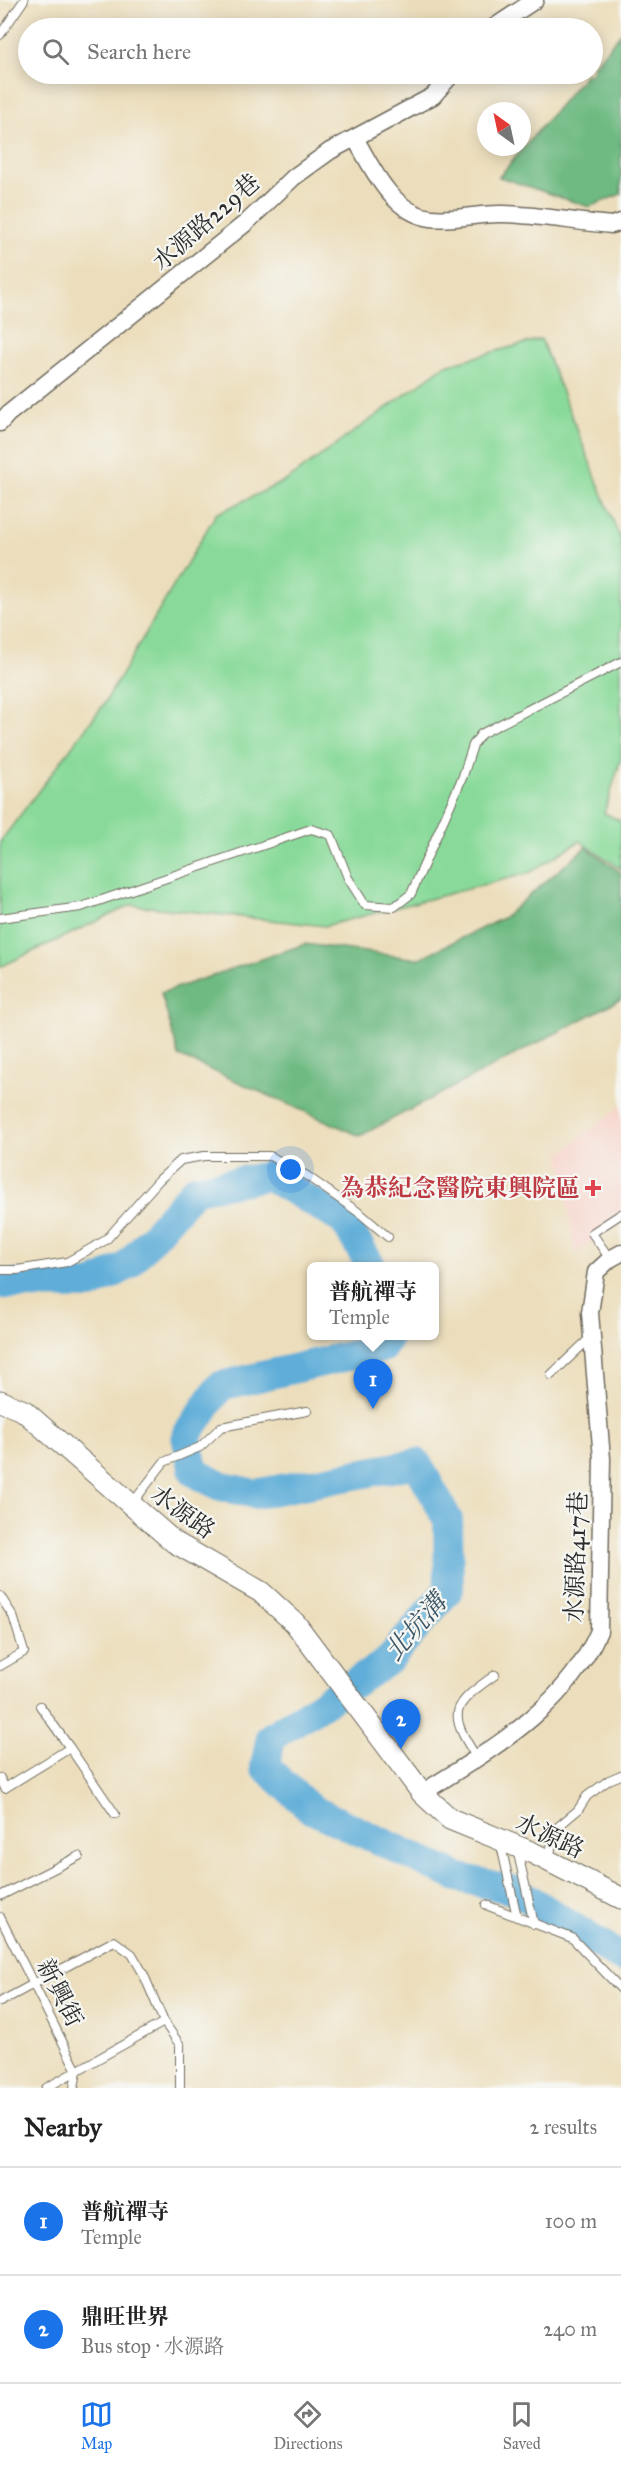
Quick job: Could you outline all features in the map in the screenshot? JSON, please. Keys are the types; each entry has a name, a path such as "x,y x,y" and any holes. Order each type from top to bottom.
{"street":[{"path":"509,18 535,0"},
{"name":"水源路229巷","path":"0,423 8,414 247,222 294,177 330,151 433,96 443,84"},
{"path":"355,138 394,199 413,213 430,218 486,213 521,214 612,225 621,222"},
{"name":"水源路417巷","path":"422,1793 477,1758 537,1715 559,1694 588,1656 599,1631 602,1459 590,1338 590,1313 596,1272 615,1256"},
{"name":"水源路","path":"0,1401 24,1411 174,1542 261,1592 295,1623 422,1793 450,1819 549,1862 621,1898"}],"lane":[{"path":"0,35 24,0"},
{"path":"0,918 81,907 311,829 331,835 348,878 365,905 394,907 411,894 463,776 472,744 482,734 621,662"},
{"path":"0,1270 17,1270 67,1262 106,1240 159,1180 181,1160 204,1156 270,1156 307,1176 361,1214 388,1237"},
{"path":"615,1256 592,1233 621,1214"},
{"path":"551,1374 590,1338"},
{"path":"131,1506 164,1462 200,1447 221,1427 307,1411"},
{"path":"0,1596 12,1616 24,1652 0,1666"},
{"path":"477,1758 459,1730 457,1714 466,1695 495,1675"},
{"path":"40,1706 116,1814"},
{"path":"0,1778 3,1788 70,1748"},
{"path":"549,1862 554,1830 578,1810 587,1796 609,1780 621,1775"},
{"path":"508,1845 517,1917"},
{"path":"508,1845 534,1924"},
{"path":"0,1896 79,1856"},
{"path":"486,1905 572,1938 621,1989"},
{"name":"新興街","path":"0,1917 77,2071"},
{"path":"0,2002 114,1941 132,1954 143,1973 164,2022 180,2045 180,2088"},
{"path":"46,2088 164,2022"},
{"path":"74,2088 77,2071"}],"shaded area":[{"name":"為恭紀念醫院東興院區","path":"621,1106 621,1222 575,1254 560,1154"}],"green space":[{"path":"621,33 621,194 589,207 499,177 517,156 531,156 531,139 578,84 603,84 603,54"},
{"path":"541,339 621,541 621,759 604,813 621,821 621,869 580,841 529,873 325,926 131,905 0,967 0,842 104,704 216,514 287,480 446,365"},
{"path":"586,847 621,873 621,999 360,1136 179,1056 161,993 305,944 418,959 503,918"}],"waterway":[{"name":"北坑溝","path":"0,1284 91,1285 127,1266 195,1189 269,1176 344,1221 369,1262"},
{"name":"北坑溝","path":"387,1340 382,1348 220,1386 186,1436 194,1472 220,1486 255,1494 417,1463 448,1520 449,1589 387,1662 271,1737 265,1767 311,1809 457,1877 517,1891 621,1958"}],"place":[{"name":"為恭紀念醫院東興院區","path":"593,1188"},
{"name":"普航禪寺","path":"373,1409"},
{"name":"鼎旺世界","path":"401,1749"}]}
